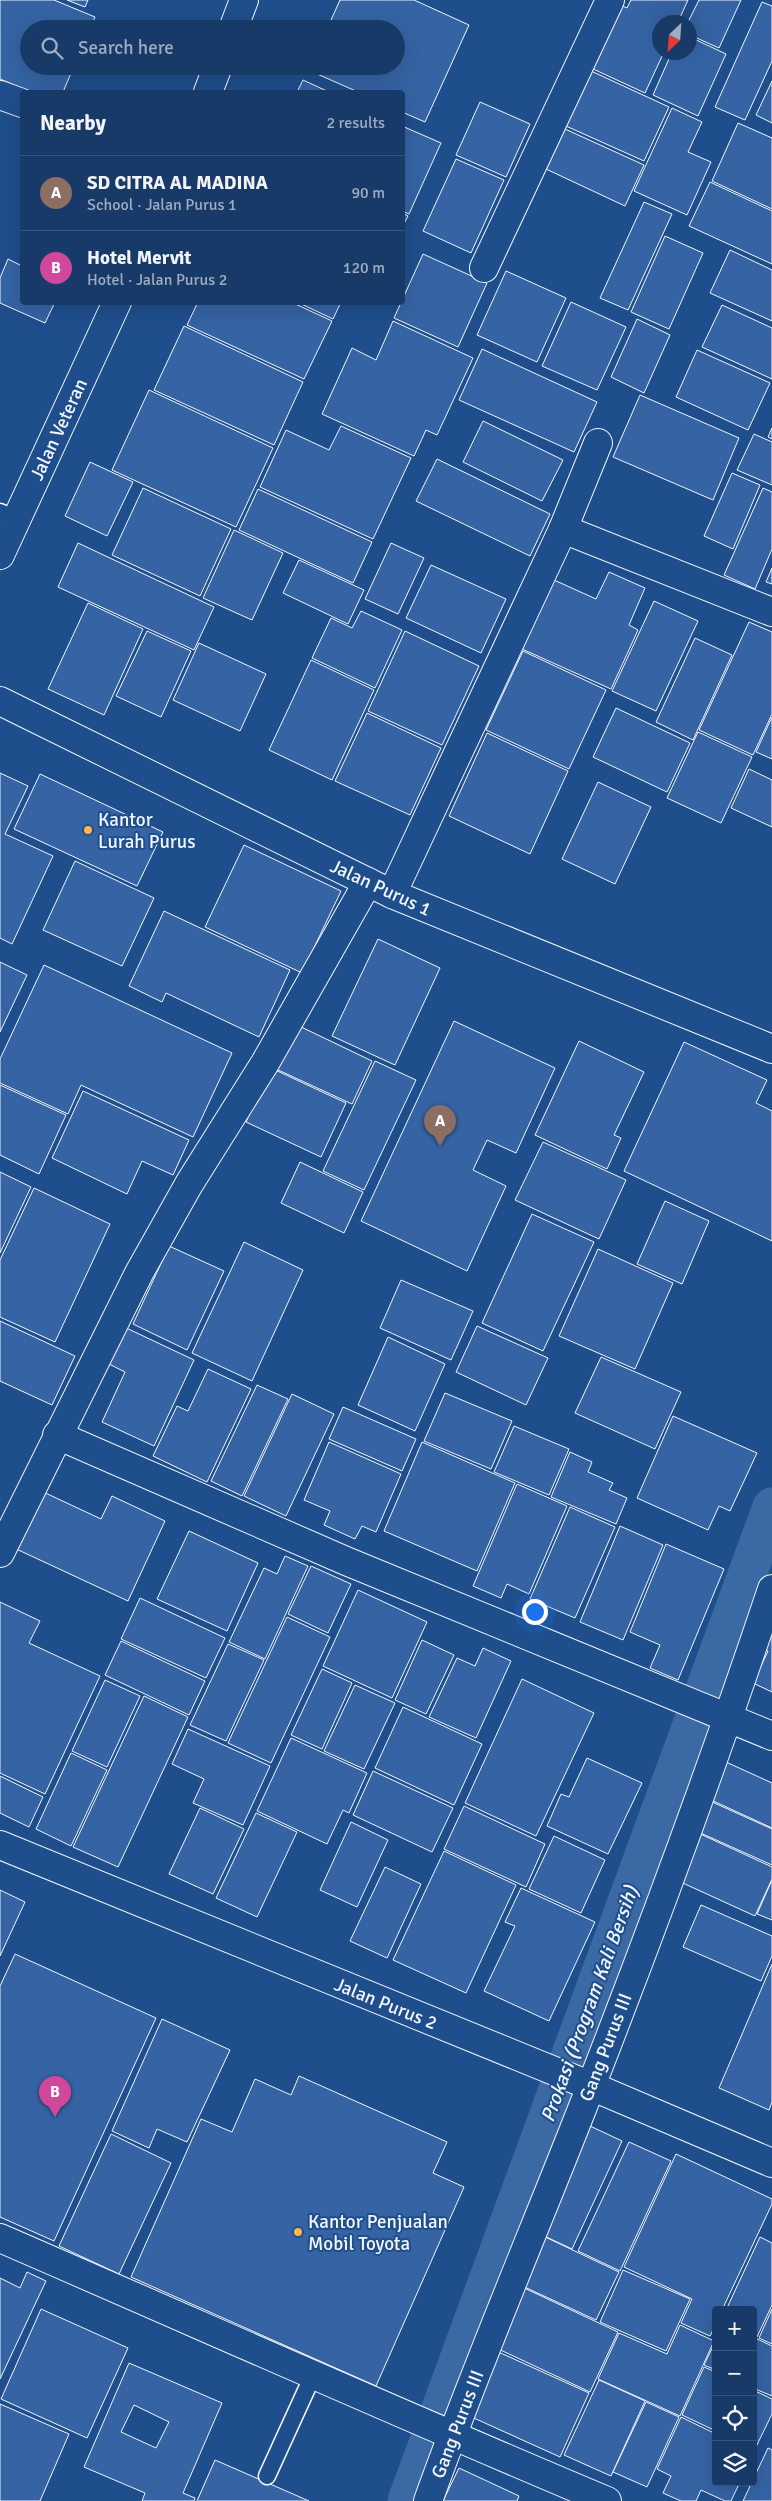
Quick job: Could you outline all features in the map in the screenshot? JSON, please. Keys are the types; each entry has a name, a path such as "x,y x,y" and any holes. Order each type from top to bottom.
{"street":[{"path":"236,20 244,0"},
{"path":"484,268 610,0"},
{"path":"209,90 215,75"},
{"path":"0,95 20,102"},
{"name":"Jalan Veteran","path":"0,554 8,515 114,305"},
{"path":"392,894 563,529 598,443"},
{"path":"563,529 772,612"},
{"name":"Jalan Purus 1","path":"0,701 392,894 772,1050"},
{"path":"0,1553 139,1273 189,1184 265,1063 368,882"},
{"path":"58,1436 346,1561 772,1736"},
{"name":"Gang Purus III","path":"428,2501 444,2433 587,2084 721,1714 772,1589"},
{"name":"Jalan Purus 2","path":"0,1845 587,2084 772,2163"},
{"path":"0,2238 314,2374 444,2433 608,2501"}],"lane":[{"path":"267,2476 314,2374"}],"building":[{"path":"0,0 54,0 95,17 94,20 20,20 20,75 70,75 64,90 26,90 0,79"},
{"path":"67,0 88,0 85,7"},
{"path":"340,0 414,0 469,25 425,122 405,113 405,90 353,90 319,75 405,75 405,20 331,20"},
{"path":"631,0 688,0 681,15 652,15 652,60 660,60 645,93 591,68 620,5 627,8"},
{"path":"699,0 741,0 719,48 697,38 697,15 692,15"},
{"path":"762,2 772,6 772,61 745,120 715,107"},
{"path":"697,40 726,54 698,116 653,95 668,60 697,60"},
{"path":"591,71 669,107 644,161 566,126"},
{"path":"303,80 325,90 298,90"},
{"path":"772,81 772,123 756,115"},
{"path":"480,102 530,124 506,177 456,155"},
{"path":"672,108 702,122 688,152 711,162 687,215 634,191"},
{"path":"738,123 772,138 772,209 712,181"},
{"path":"405,127 441,143 409,214 405,212"},
{"path":"565,129 644,165 625,206 546,169"},
{"path":"456,159 504,180 471,253 423,231"},
{"path":"710,182 772,211 772,264 689,226"},
{"path":"644,202 672,214 628,310 600,298"},
{"path":"665,236 703,253 669,329 631,312"},
{"path":"730,250 772,270 772,321 710,293"},
{"path":"423,254 487,283 458,347 394,318 400,305 405,305 405,294"},
{"path":"8,259 20,265 20,305 54,305 45,323 0,303 0,278"},
{"path":"506,271 566,298 537,362 477,335"},
{"path":"571,302 626,327 597,390 542,366"},
{"path":"197,305 297,305 332,321 304,379 187,325"},
{"path":"303,305 340,305 333,319"},
{"path":"722,305 772,328 772,379 702,347"},
{"path":"637,319 670,335 644,393 611,377"},
{"path":"393,321 473,358 437,435 426,430 414,456 322,414 352,348 376,360"},
{"path":"184,326 303,382 274,445 154,390"},
{"path":"482,349 597,402 574,452 459,400"},
{"path":"697,350 770,383 748,430 676,397"},
{"path":"149,390 273,448 236,527 112,470"},
{"path":"640,395 739,438 713,500 613,457"},
{"path":"483,421 563,460 542,501 463,462"},
{"path":"341,426 411,458 373,539 260,487 286,430 329,450"},
{"path":"772,428 772,439 768,437"},
{"path":"754,434 772,442 772,485 737,470"},
{"path":"437,459 550,514 530,556 416,501"},
{"path":"90,462 133,482 107,536 65,516"},
{"path":"732,473 760,485 733,549 704,536"},
{"path":"143,488 231,529 200,596 112,555"},
{"path":"763,488 772,492 772,549 755,589 724,575"},
{"path":"258,489 372,542 353,583 239,530"},
{"path":"234,530 283,553 252,620 203,598"},
{"path":"78,543 214,607 194,650 58,587"},
{"path":"391,543 424,558 398,614 365,599"},
{"path":"299,560 364,590 348,624 283,593"},
{"path":"431,565 506,599 481,653 406,618"},
{"path":"772,568 772,584 766,582"},
{"path":"609,572 645,588 629,625 638,630 611,689 522,649 554,580 596,599"},
{"path":"654,601 698,621 656,711 612,691"},
{"path":"88,603 143,629 104,715 48,689"},
{"path":"361,611 402,630 375,688 312,658 331,618 352,628"},
{"path":"749,622 772,632 772,714 753,755 699,730"},
{"path":"147,631 191,651 161,717 116,696"},
{"path":"405,631 479,666 442,745 368,711"},
{"path":"695,638 732,655 693,740 656,722"},
{"path":"199,643 266,674 240,731 173,700"},
{"path":"523,651 606,690 569,769 486,730"},
{"path":"311,660 374,690 332,780 269,750"},
{"path":"616,708 690,743 667,792 593,757"},
{"path":"367,713 441,748 410,815 335,781"},
{"path":"772,717 772,759 756,752"},
{"path":"698,732 752,757 721,823 667,798"},
{"path":"487,733 568,771 530,854 449,816"},
{"path":"749,769 772,780 772,827 731,808"},
{"path":"0,773 28,786 5,834 53,856 12,944 0,938"},
{"name":"Kantor Lurah Purus","path":"40,774 163,832 137,886 14,829"},
{"path":"598,782 651,807 615,884 562,859"},
{"path":"244,845 341,891 302,973 205,927"},
{"path":"75,861 154,898 122,966 43,930"},
{"path":"164,911 290,970 259,1037 166,993 162,1002 129,986"},
{"path":"378,939 440,968 395,1065 332,1036"},
{"path":"0,962 27,975 0,1032"},
{"path":"44,965 232,1053 193,1137 81,1085 68,1114 0,1083 0,1059"},
{"path":"454,1021 555,1068 516,1153 487,1140 473,1170 506,1186 467,1271 361,1221"},
{"path":"297,1025 372,1061 352,1104 276,1069"},
{"path":"579,1041 644,1072 614,1135 621,1138 607,1169 535,1135"},
{"path":"684,1042 767,1080 756,1103 772,1111 772,1241 624,1171"},
{"path":"375,1061 416,1080 364,1190 323,1171"},
{"path":"271,1068 346,1103 321,1157 246,1122"},
{"path":"0,1085 66,1115 39,1174 0,1155"},
{"path":"83,1091 189,1140 173,1175 142,1161 127,1194 52,1158"},
{"path":"543,1142 626,1180 599,1239 515,1200"},
{"path":"300,1162 363,1192 344,1233 281,1203"},
{"path":"0,1172 31,1187 0,1253"},
{"path":"34,1188 110,1224 55,1342 0,1317 0,1260"},
{"path":"665,1201 709,1221 682,1284 637,1264"},
{"path":"532,1214 594,1242 543,1351 482,1323"},
{"path":"244,1242 303,1270 252,1381 192,1353"},
{"path":"169,1246 224,1271 187,1350 133,1324"},
{"path":"598,1249 673,1283 635,1369 559,1336"},
{"path":"401,1280 473,1311 451,1360 380,1328"},
{"path":"0,1321 75,1356 52,1405 0,1381"},
{"path":"122,1326 194,1360 154,1446 102,1422 125,1372 105,1362"},
{"path":"477,1326 548,1358 526,1405 456,1372"},
{"path":"388,1337 445,1364 415,1431 358,1405"},
{"path":"601,1357 681,1392 655,1449 575,1413"},
{"path":"208,1369 251,1389 207,1482 153,1456 177,1406 188,1411"},
{"path":"257,1385 288,1399 242,1496 211,1481"},
{"path":"445,1393 512,1421 491,1469 424,1441"},
{"path":"292,1394 334,1414 286,1516 244,1496"},
{"path":"343,1407 416,1439 402,1471 329,1439"},
{"path":"673,1416 757,1453 730,1511 719,1506 708,1530 637,1498"},
{"path":"514,1426 569,1449 549,1495 494,1472"},
{"path":"329,1442 401,1474 376,1532 362,1526 355,1539 324,1525 330,1511 304,1500"},
{"path":"422,1442 515,1483 477,1571 384,1531"},
{"path":"570,1452 592,1462 588,1472 613,1483 609,1490 627,1498 616,1524 551,1497"},
{"path":"517,1484 567,1506 529,1594 507,1584 501,1598 473,1586"},
{"path":"39,1490 101,1519 112,1496 165,1521 128,1601 12,1547"},
{"path":"570,1507 615,1527 575,1618 530,1599"},
{"path":"620,1526 663,1545 623,1640 580,1622"},
{"path":"189,1531 258,1563 227,1631 157,1599"},
{"path":"666,1544 724,1569 678,1680 650,1668 660,1645 630,1632"},
{"path":"285,1556 308,1566 265,1659 229,1642 264,1568 277,1574"},
{"path":"311,1566 351,1584 328,1633 288,1614"},
{"path":"358,1590 427,1622 392,1698 323,1666"},
{"path":"140,1598 225,1638 206,1678 121,1639"},
{"path":"0,1602 40,1621 29,1643 100,1676 45,1794 0,1773"},
{"path":"772,1611 772,1692 753,1683 768,1651 755,1645"},
{"path":"287,1617 330,1637 271,1763 228,1743"},
{"path":"422,1640 454,1655 426,1714 395,1700"},
{"path":"121,1641 205,1681 189,1715 105,1675"},
{"path":"228,1644 264,1660 226,1741 190,1725"},
{"path":"483,1648 511,1661 476,1738 429,1717 457,1658 475,1666"},
{"path":"322,1669 352,1683 322,1749 291,1735"},
{"path":"522,1679 594,1713 536,1836 465,1803"},
{"path":"105,1680 140,1696 107,1767 72,1751"},
{"path":"355,1685 395,1703 364,1769 324,1751"},
{"path":"144,1696 188,1717 118,1867 73,1847"},
{"path":"403,1707 482,1744 454,1805 375,1768"},
{"path":"188,1729 270,1766 243,1825 193,1803 204,1779 172,1764"},
{"path":"291,1738 367,1773 349,1813 343,1810 327,1844 257,1811"},
{"path":"71,1753 107,1770 71,1846 36,1829"},
{"path":"587,1758 642,1783 608,1854 547,1826 561,1794 569,1797"},
{"path":"726,1762 772,1783 772,1828 709,1799"},
{"path":"373,1771 453,1808 432,1852 353,1815"},
{"path":"0,1776 43,1797 29,1827 0,1813"},
{"path":"710,1801 772,1829 772,1865 696,1831"},
{"path":"464,1806 545,1844 526,1887 444,1849"},
{"path":"200,1808 244,1829 213,1894 169,1874"},
{"path":"256,1813 297,1832 257,1917 216,1898"},
{"path":"351,1822 388,1840 357,1907 320,1890"},
{"path":"696,1832 772,1867 772,1879 755,1916 674,1879"},
{"path":"554,1836 605,1860 581,1913 529,1889"},
{"path":"444,1851 516,1885 466,1993 393,1960"},
{"path":"385,1867 421,1884 387,1958 350,1941"},
{"path":"772,1880 772,1920 757,1914"},
{"path":"521,1888 595,1922 549,2021 484,1991 515,1926 505,1922"},
{"path":"0,1890 25,1902 0,1956"},
{"path":"701,1905 772,1936 772,1956 761,1981 683,1947"},
{"path":"15,1954 156,2018 54,2241 0,2217 0,1986"},
{"path":"772,1964 772,2102 769,2110 719,2088"},
{"path":"162,2019 230,2050 187,2142 157,2129 149,2148 112,2131"},
{"name":"Kantor Penjualan Mobil Toyota","path":"299,2076 447,2142 433,2173 464,2187 376,2386 131,2277 201,2119 232,2132 255,2079 291,2095"},
{"path":"590,2126 622,2141 572,2249 540,2234"},
{"path":"111,2134 171,2163 119,2274 59,2246"},
{"path":"629,2142 671,2161 620,2271 578,2251"},
{"path":"676,2154 772,2199 772,2204 724,2306 712,2306 712,2332 710,2336 681,2323 692,2299 624,2267"},
{"path":"541,2235 619,2272 596,2320 518,2284"},
{"path":"760,2237 772,2243 772,2305 757,2337 757,2306 728,2306"},
{"path":"623,2270 690,2299 666,2351 600,2322"},
{"path":"27,2272 46,2281 0,2379 0,2278 20,2288"},
{"path":"520,2286 618,2332 590,2392 492,2346"},
{"path":"41,2309 128,2348 87,2438 1,2399"},
{"path":"772,2309 772,2344 759,2338"},
{"path":"680,2325 712,2340 712,2345 680,2416 598,2379 619,2333 667,2354"},
{"path":"757,2339 772,2346 772,2396 757,2390"},
{"path":"712,2348 712,2368 704,2365"},
{"path":"494,2350 589,2393 560,2457 465,2414"},
{"path":"129,2363 222,2403 183,2493 195,2498 194,2501 142,2501 145,2493 84,2467","holes":["134,2405 169,2422 156,2448 121,2432"]},
{"path":"704,2367 712,2370 712,2429 682,2415"},
{"path":"599,2380 645,2401 611,2476 564,2455"},
{"path":"757,2392 772,2399 772,2414 757,2445"},
{"path":"646,2402 679,2417 647,2487 613,2472"},
{"path":"0,2404 69,2434 40,2501 0,2501"},
{"path":"681,2417 712,2432 712,2486 738,2486 731,2501 725,2501 701,2490 696,2501 681,2501 663,2493 671,2476 657,2469"},
{"path":"768,2448 772,2450 772,2501 743,2501 750,2486 757,2486 757,2471"},
{"path":"215,2460 309,2501 197,2501"},
{"path":"459,2468 519,2496 517,2501 443,2501"}],"waterway":[{"name":"Prokasi (Program Kali Bersih)","path":"407,2501 772,1507"}],"place":[{"name":"Kantor Lurah Purus","path":"88,830"},
{"name":"SD CITRA AL MADINA","path":"440,1146"},
{"name":"Hotel Mervit","path":"55,2117"},
{"name":"Kantor Penjualan Mobil Toyota","path":"298,2232"}]}
